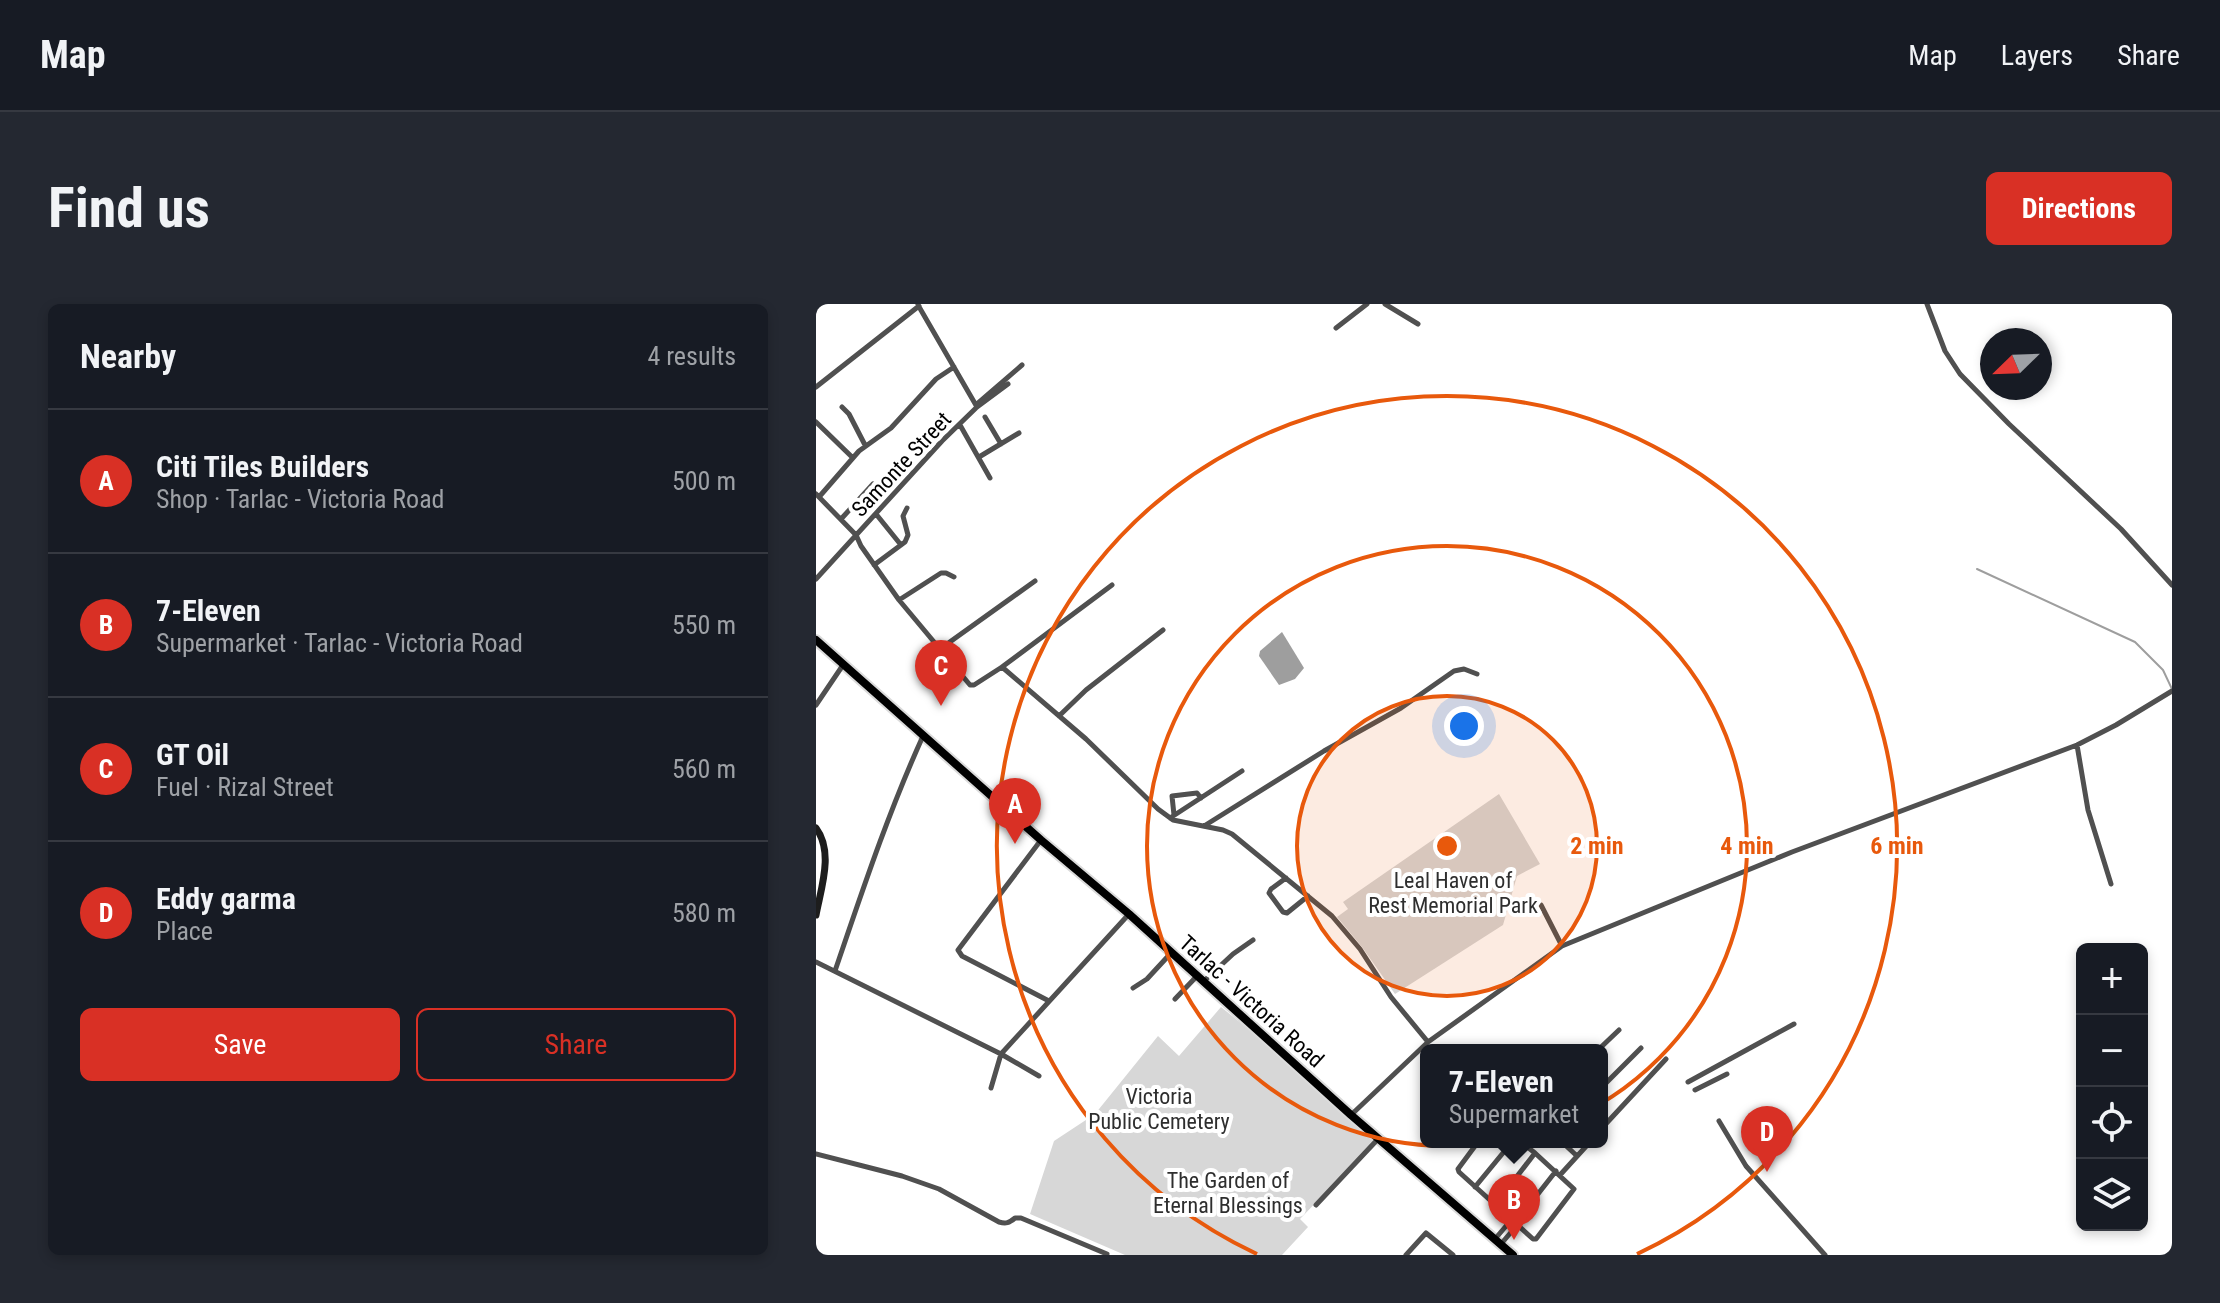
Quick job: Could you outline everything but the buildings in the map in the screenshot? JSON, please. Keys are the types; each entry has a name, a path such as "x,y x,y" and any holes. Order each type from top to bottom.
{"main road":[{"name":"Tarlac - Victoria Road","path":"816,640 1513,1255"},
{"path":"816,828 824,841 825,862 816,915"}],"street":[{"path":"1336,328 1367,304"},
{"path":"1385,304 1418,324"},
{"path":"1927,304 1945,351 1960,374 2121,529 2172,585"},
{"path":"816,387 918,305 977,406"},
{"path":"977,406 1022,365"},
{"path":"954,367 936,379 891,428 865,445 817,496 856,535 899,600 972,686 1112,585"},
{"path":"977,406 1008,384"},
{"name":"Samonte Street","path":"816,579 977,406"},
{"path":"842,407 865,445"},
{"path":"985,417 1001,444"},
{"path":"816,422 853,458"},
{"path":"960,425 990,478"},
{"path":"979,457 1019,433"},
{"path":"842,518 873,484"},
{"path":"874,565 905,542 908,535 903,516 907,508"},
{"path":"876,514 901,545"},
{"path":"899,600 941,573 954,577"},
{"path":"940,649 1035,581"},
{"path":"1059,716 1086,690 1163,630"},
{"path":"816,705 843,665"},
{"path":"1002,667 1086,739 1158,809 1172,817 1232,834 1332,916 1428,1042 1562,946 1792,852 2077,745 2172,691"},
{"path":"1203,826 1324,751 1401,708 1454,671 1464,669 1477,674"},
{"path":"835,971 900,786 923,736"},
{"path":"2077,745 2088,810 2111,884"},
{"path":"1172,817 1242,771"},
{"path":"1172,817 1173,794 1197,793 1201,798"},
{"path":"1041,840 958,950 962,956 1049,1001"},
{"path":"1286,878 1269,893 1283,912 1287,913 1308,896"},
{"path":"1541,905 1562,946"},
{"path":"991,1088 1001,1054 1129,914"},
{"path":"1175,999 1253,940"},
{"path":"1133,988 1147,979 1171,953"},
{"path":"816,962 1039,1076"},
{"path":"1688,1082 1794,1024"},
{"path":"1604,1044 1619,1030"},
{"path":"1608,1081 1641,1048"},
{"path":"1351,1115 1420,1050"},
{"path":"1608,1120 1666,1059"},
{"path":"1695,1090 1727,1074"},
{"path":"1719,1121 1746,1166 1825,1255"},
{"path":"1316,1205 1379,1139"},
{"path":"1474,1148 1458,1169 1461,1175 1533,1239 1539,1238 1574,1189 1529,1148"},
{"path":"1475,1187 1507,1148"},
{"path":"1568,1148 1577,1156"},
{"path":"1498,1242 1558,1173 1584,1148"},
{"path":"1495,1205 1535,1153"},
{"path":"816,1154 902,1176 939,1189 999,1222 1010,1223 1015,1218 1029,1220 1107,1254"},
{"path":"1406,1255 1426,1233 1453,1255"},
{"path":"1441,1255 1446,1249"}],"green space":[{"name":"Leal Haven of Rest Memorial Park","path":"1499,794 1540,864 1517,876 1503,925 1395,994 1337,917 1348,909 1343,902"},
{"name":"The Garden of Eternal Blessings","path":"1221,1007 1374,1142 1300,1219 1308,1227 1282,1255 1125,1255 1030,1214 1054,1141 1095,1114 1158,1036 1179,1056"}],"shaded area":[{"path":"1282,632 1304,668 1295,679 1279,685 1259,656 1260,651"}],"waterway":[{"path":"1977,569 2135,642 2163,670 2172,689"}],"place":[{"name":"GT Oil","path":"941,706"},
{"name":"Citi Tiles Builders","path":"1015,844"},
{"name":"Eddy garma","path":"1767,1172"},
{"name":"7-Eleven","path":"1514,1240"}],"park label":[{"name":"Victoria Public Cemetery","path":"1159,1108"}]}
